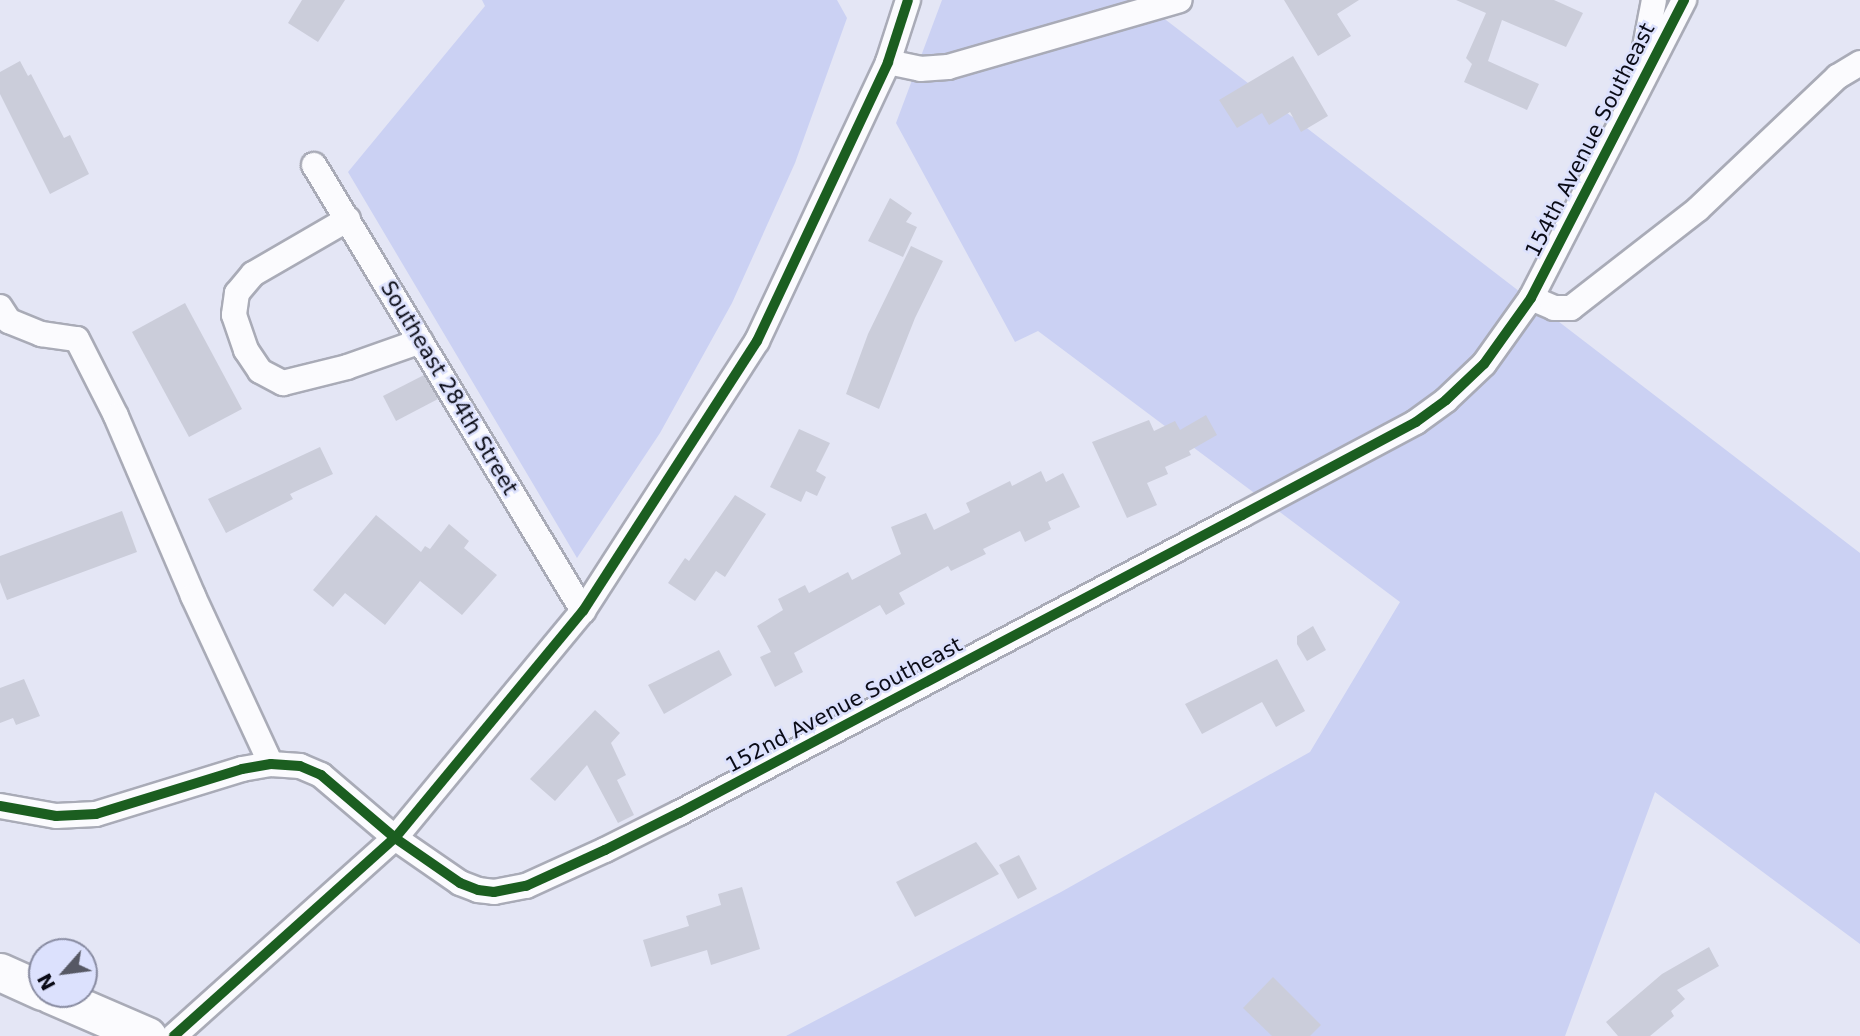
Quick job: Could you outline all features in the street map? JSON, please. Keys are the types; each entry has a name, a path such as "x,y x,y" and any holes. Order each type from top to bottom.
{"highway":[{"path":"0,972 28,984"},
{"path":"83,1008 147,1036"}],"street":[{"path":"174,1036 395,838 583,611 757,341 888,62 908,0"},
{"path":"888,62 920,69 948,67 1180,0"},
{"path":"1637,89 1654,0"},
{"name":"154th Avenue Southeast","path":"1531,298 1684,0"},
{"path":"1531,298 1554,308 1571,308 1698,209 1837,77 1860,63"},
{"name":"Southeast 284th Street","path":"314,165 583,611"},
{"path":"348,219 253,275 237,293 234,315 246,350 260,371 283,383 347,367 421,341"},
{"name":"152nd Avenue Southeast","path":"0,806 56,816 96,814 242,769 271,764 300,766 321,775 395,838 460,883 494,892 526,886 605,850 715,794 1416,422 1484,364 1531,298"},
{"path":"0,307 9,321 41,334 77,339 116,416 193,596 271,764"}],"shaded area":[{"path":"482,0 837,0 847,18 795,163 732,303 660,433 577,558 348,172 485,6"},
{"path":"942,0 1140,0 1860,553 1860,944 1655,792 1565,1036 786,1036 1061,892 1310,752 1400,602 1038,331 1015,342 896,123"}],"building":[{"path":"302,0 345,0 318,42 288,23"},
{"path":"1284,0 1359,0 1337,14 1351,36 1318,56"},
{"path":"1456,0 1554,0 1583,13 1566,47 1502,20 1488,61 1539,84 1527,110 1464,82 1472,64 1466,58 1486,13"},
{"path":"1293,56 1328,116 1301,132 1290,112 1269,125 1262,113 1237,128 1219,100"},
{"path":"20,61 28,76 31,74 64,138 70,135 89,174 50,194 0,94 0,72"},
{"path":"890,198 912,213 906,222 917,227 903,257 868,241"},
{"path":"911,246 943,261 915,318 879,409 846,394 868,334"},
{"path":"185,303 242,409 189,437 132,332"},
{"path":"424,375 438,399 396,421 383,396"},
{"path":"1206,415 1217,435 1189,451 1191,455 1165,467 1168,474 1147,483 1157,505 1127,518 1092,442 1149,420 1154,431 1175,421 1180,430"},
{"path":"799,429 830,443 816,471 826,477 817,496 806,491 801,502 770,487"},
{"path":"320,447 333,474 290,494 293,499 226,533 208,499"},
{"path":"1041,471 1046,482 1063,473 1080,507 1048,522 1051,529 1025,542 1020,531 983,549 986,554 951,571 948,566 899,593 905,604 886,615 880,605 794,653 803,672 775,687 760,657 771,652 757,626 783,610 778,599 805,585 809,593 848,572 852,580 901,554 891,527 926,513 934,530 970,512 966,503 1010,481 1012,486"},
{"path":"735,495 766,514 725,577 716,571 695,601 668,583 685,558 689,561"},
{"path":"122,511 137,552 7,600 0,582 0,556"},
{"path":"376,515 421,552 425,546 430,549 449,524 469,541 464,548 497,575 462,615 420,581 385,625 345,593 333,607 313,590"},
{"path":"1313,626 1326,650 1307,661 1297,644 1297,636"},
{"path":"719,650 732,675 664,714 648,685"},
{"path":"1277,659 1305,711 1276,727 1262,702 1202,734 1185,704"},
{"path":"24,679 40,716 16,725 13,718 0,723 0,688"},
{"path":"595,710 620,733 611,743 626,775 617,780 634,815 618,823 587,765 555,801 530,779"},
{"path":"976,842 999,874 915,917 896,882"},
{"path":"1019,855 1037,889 1018,899 999,865"},
{"path":"742,887 760,949 711,965 707,950 651,967 643,940 689,926 686,916 721,905 718,894"},
{"path":"1709,947 1719,966 1677,990 1685,999 1671,1011 1674,1016 1650,1036 1618,1036 1606,1022 1662,974"},
{"path":"1273,977 1321,1025 1310,1036 1272,1036 1243,1008"}],"cycle path":[{"path":"174,1036 395,838 583,611 757,341 888,62 908,0"},
{"path":"0,806 56,816 96,814 242,769 271,764 300,766 321,775 395,838 460,883 478,890 494,892 526,886 605,850 1416,422 1446,400 1484,364 1531,298 1684,0"}]}
